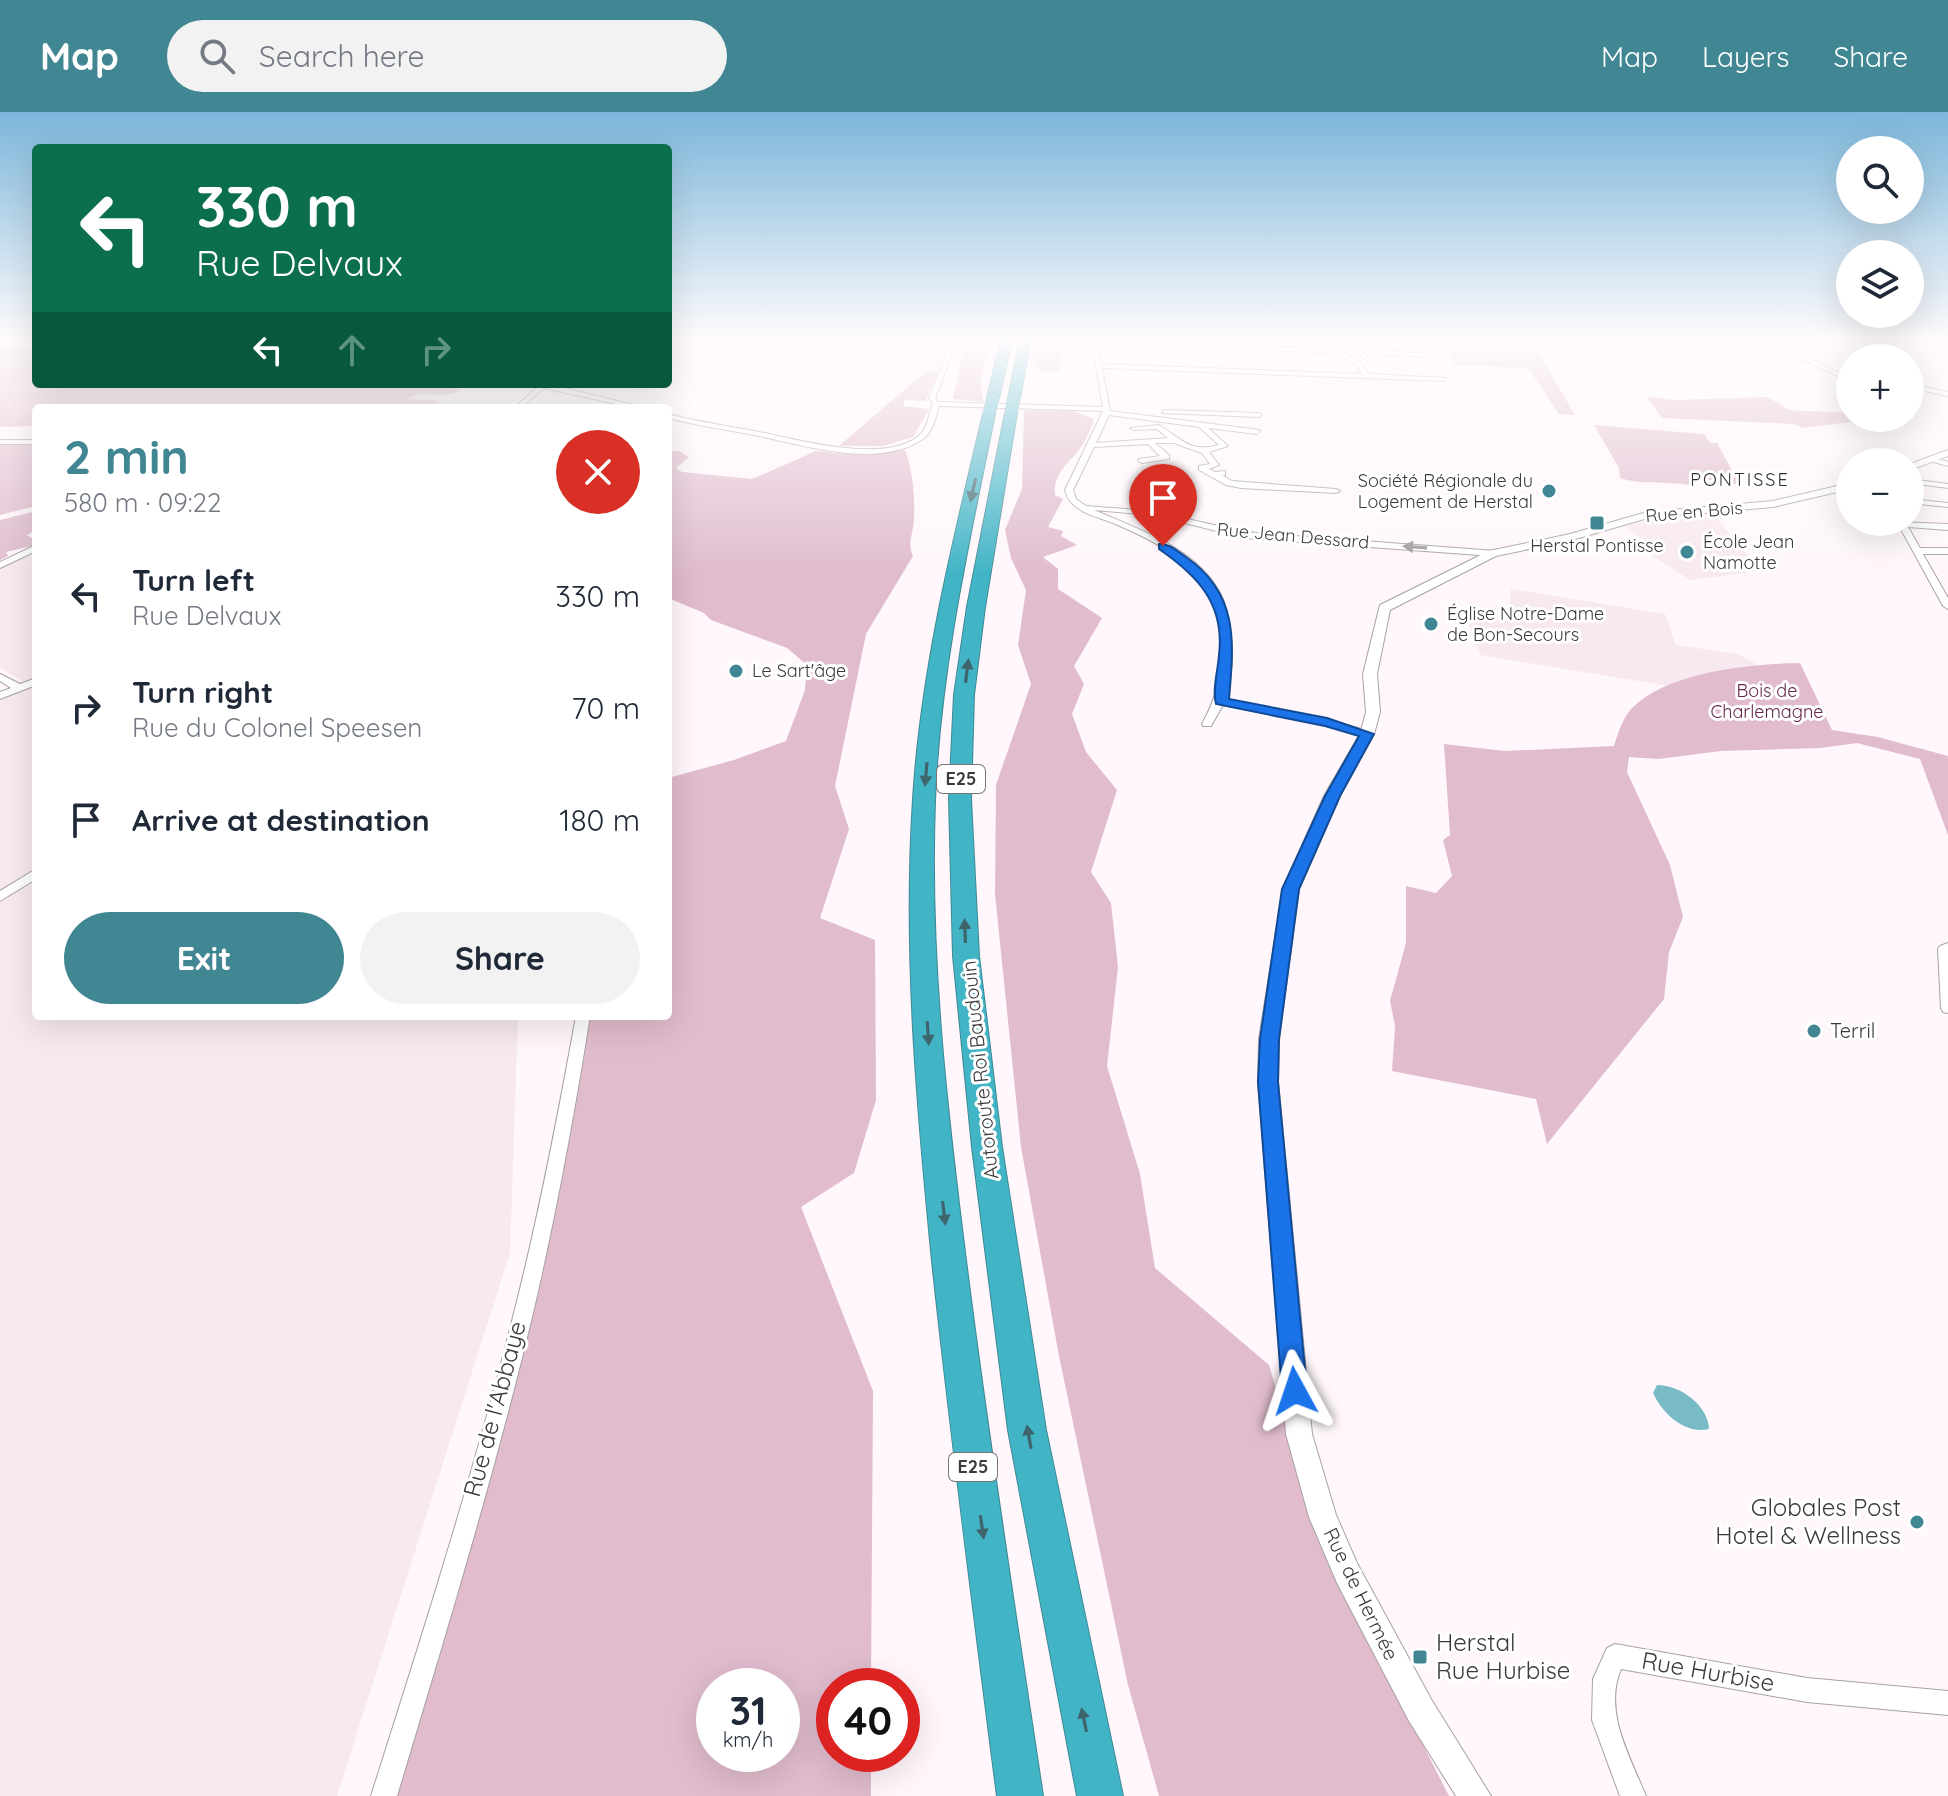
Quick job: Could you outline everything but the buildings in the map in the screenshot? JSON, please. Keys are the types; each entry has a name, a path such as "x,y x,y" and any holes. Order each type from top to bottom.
{"highway":[{"name":"Autoroute Roi Baudouin","path":"999,418 946,608 932,696 924,801 923,961 935,1136 969,1437 1020,1796"},
{"name":"Autoroute Roi Baudouin","path":"1001,418 964,695 960,799 966,956 987,1147 1027,1430 1100,1796"}],"street":[{"path":"676,418 823,447 865,451 896,447 920,438 932,418"},
{"path":"1103,418 1069,490 1070,497 1081,506 1177,555 1217,596 1227,642 1221,701 1207,724"},
{"path":"1151,418 1257,432"},
{"path":"1134,428 1159,427 1192,451 1224,446 1201,425"},
{"path":"1092,445 1115,447 1175,441"},
{"path":"0,442 32,442"},
{"path":"1142,461 1166,457 1151,443"},
{"path":"1204,451 1215,470 1237,485 1336,491"},
{"path":"1924,462 1948,453"},
{"path":"1933,459 1948,464"},
{"path":"1924,483 1948,486"},
{"path":"1237,485 1241,495"},
{"name":"Rue en Bois","path":"1476,554 1572,537 1640,516 1773,504 1836,489"},
{"path":"1924,502 1948,505"},
{"name":"Rue Jean Dessard","path":"1081,506 1133,509 1222,532 1253,536 1476,554"},
{"path":"1924,525 1948,527"},
{"path":"1909,536 1948,606"},
{"path":"0,565 32,550"},
{"path":"1917,551 1948,551"},
{"name":"Rue de Hermée","path":"1475,1796 1420,1710 1341,1559 1323,1517 1299,1434 1268,1082 1269,1039 1291,889 1332,796 1367,734 1373,712 1370,674 1384,608 1476,554"},
{"path":"1937,584 1948,583"},
{"path":"0,677 19,688"},
{"path":"0,696 32,683"},
{"path":"1221,701 1327,722 1367,734"},
{"path":"0,897 32,876"},
{"path":"1948,948 1945,949 1948,1008"},
{"name":"Rue de l'Abbaye","path":"384,1796 509,1366 570,1108 582,1020"},
{"name":"Rue Hurbise","path":"1633,1796 1604,1720 1605,1679 1615,1656 1807,1690 1948,1703"}],"shaded area":[{"path":"1712,512 1760,571 1690,580 1651,555 1653,547 1625,527 1655,518"},
{"path":"16,557 32,557 32,1020 518,1020 510,1253 337,1796 0,1796 0,692 24,682 0,668 0,567"},
{"path":"1511,589 1665,614 1676,645 1739,654 1757,665 1720,670 1669,686 1480,655 1469,625 1470,612 1508,617"}],"green space":[{"path":"0,418 32,418 32,426 0,427"},
{"path":"872,418 924,418 913,437 883,446 839,446"},
{"path":"1024,418 1094,419 1083,444 1057,479 1055,495 1063,499 1048,527 1063,531 1061,536 1077,545 1043,557 1058,569 1058,589 1102,618 1074,666 1084,684 1072,714 1086,752 1117,790 1091,872 1111,903 1118,967 1107,1066 1140,1174 1155,1268 1269,1365 1322,1546 1449,1796 1159,1796 1128,1685 1059,1356 1021,1147 995,894 996,785 1031,684 1018,645 1026,590 1011,558 1005,530 1022,489"},
{"path":"1662,418 1836,418 1836,424 1803,428 1794,424"},
{"path":"1594,425 1704,434 1710,443 1717,443 1740,485 1694,477 1689,485 1620,478 1619,468"},
{"path":"0,443 32,443 32,507 0,515"},
{"path":"905,450 912,476 914,520 910,543 913,556 866,634 835,786 849,829 820,918 875,940 876,1100 854,1173 801,1207 873,1391 871,1668 816,1668 816,1772 871,1772 871,1796 384,1796 509,1366 582,1020 672,1020 672,777 734,760 786,741 805,690 807,665 787,648 711,620 704,613 672,600 672,451 689,457 676,468 682,472 752,479 816,451 847,454"},
{"path":"32,512 32,532 27,535 32,538 32,546 6,552 8,556 0,560 0,520"},
{"name":"Bois de Charlemagne","path":"1800,663 1832,730 1878,737 1948,756 1948,835 1920,759 1857,743 1820,748 1721,751 1658,759 1629,757 1627,772 1670,865 1683,917 1669,952 1664,999 1547,1144 1536,1099 1392,1071 1395,1026 1390,1001 1406,943 1406,886 1436,893 1452,876 1443,840 1450,835 1444,744 1505,751 1614,746 1633,707 1668,685 1736,668"}],"water":[{"path":"1657,1385 1675,1388 1691,1398 1704,1412 1709,1429 1691,1429 1675,1421 1653,1393"}],"place":[{"name":"Société Régionale du Logement de Herstal","path":"1549,491"},
{"name":"Herstal Pontisse","path":"1597,523"},
{"name":"École Jean Namotte","path":"1687,552"},
{"name":"Église Notre-Dame de Bon-Secours","path":"1431,624"},
{"name":"Le Sart'âge","path":"736,671"},
{"name":"Terril","path":"1814,1031"},
{"name":"Globales Post Hotel & Wellness","path":"1917,1522"},
{"name":"Herstal Rue Hurbise","path":"1420,1657"}],"district":[{"name":"PONTISSE","path":"1740,480"}],"route":[{"path":"1163,546 1203,577 1217,596 1227,642 1221,701 1327,722 1367,734 1332,796 1291,889 1269,1039 1268,1082 1295,1391"}]}
